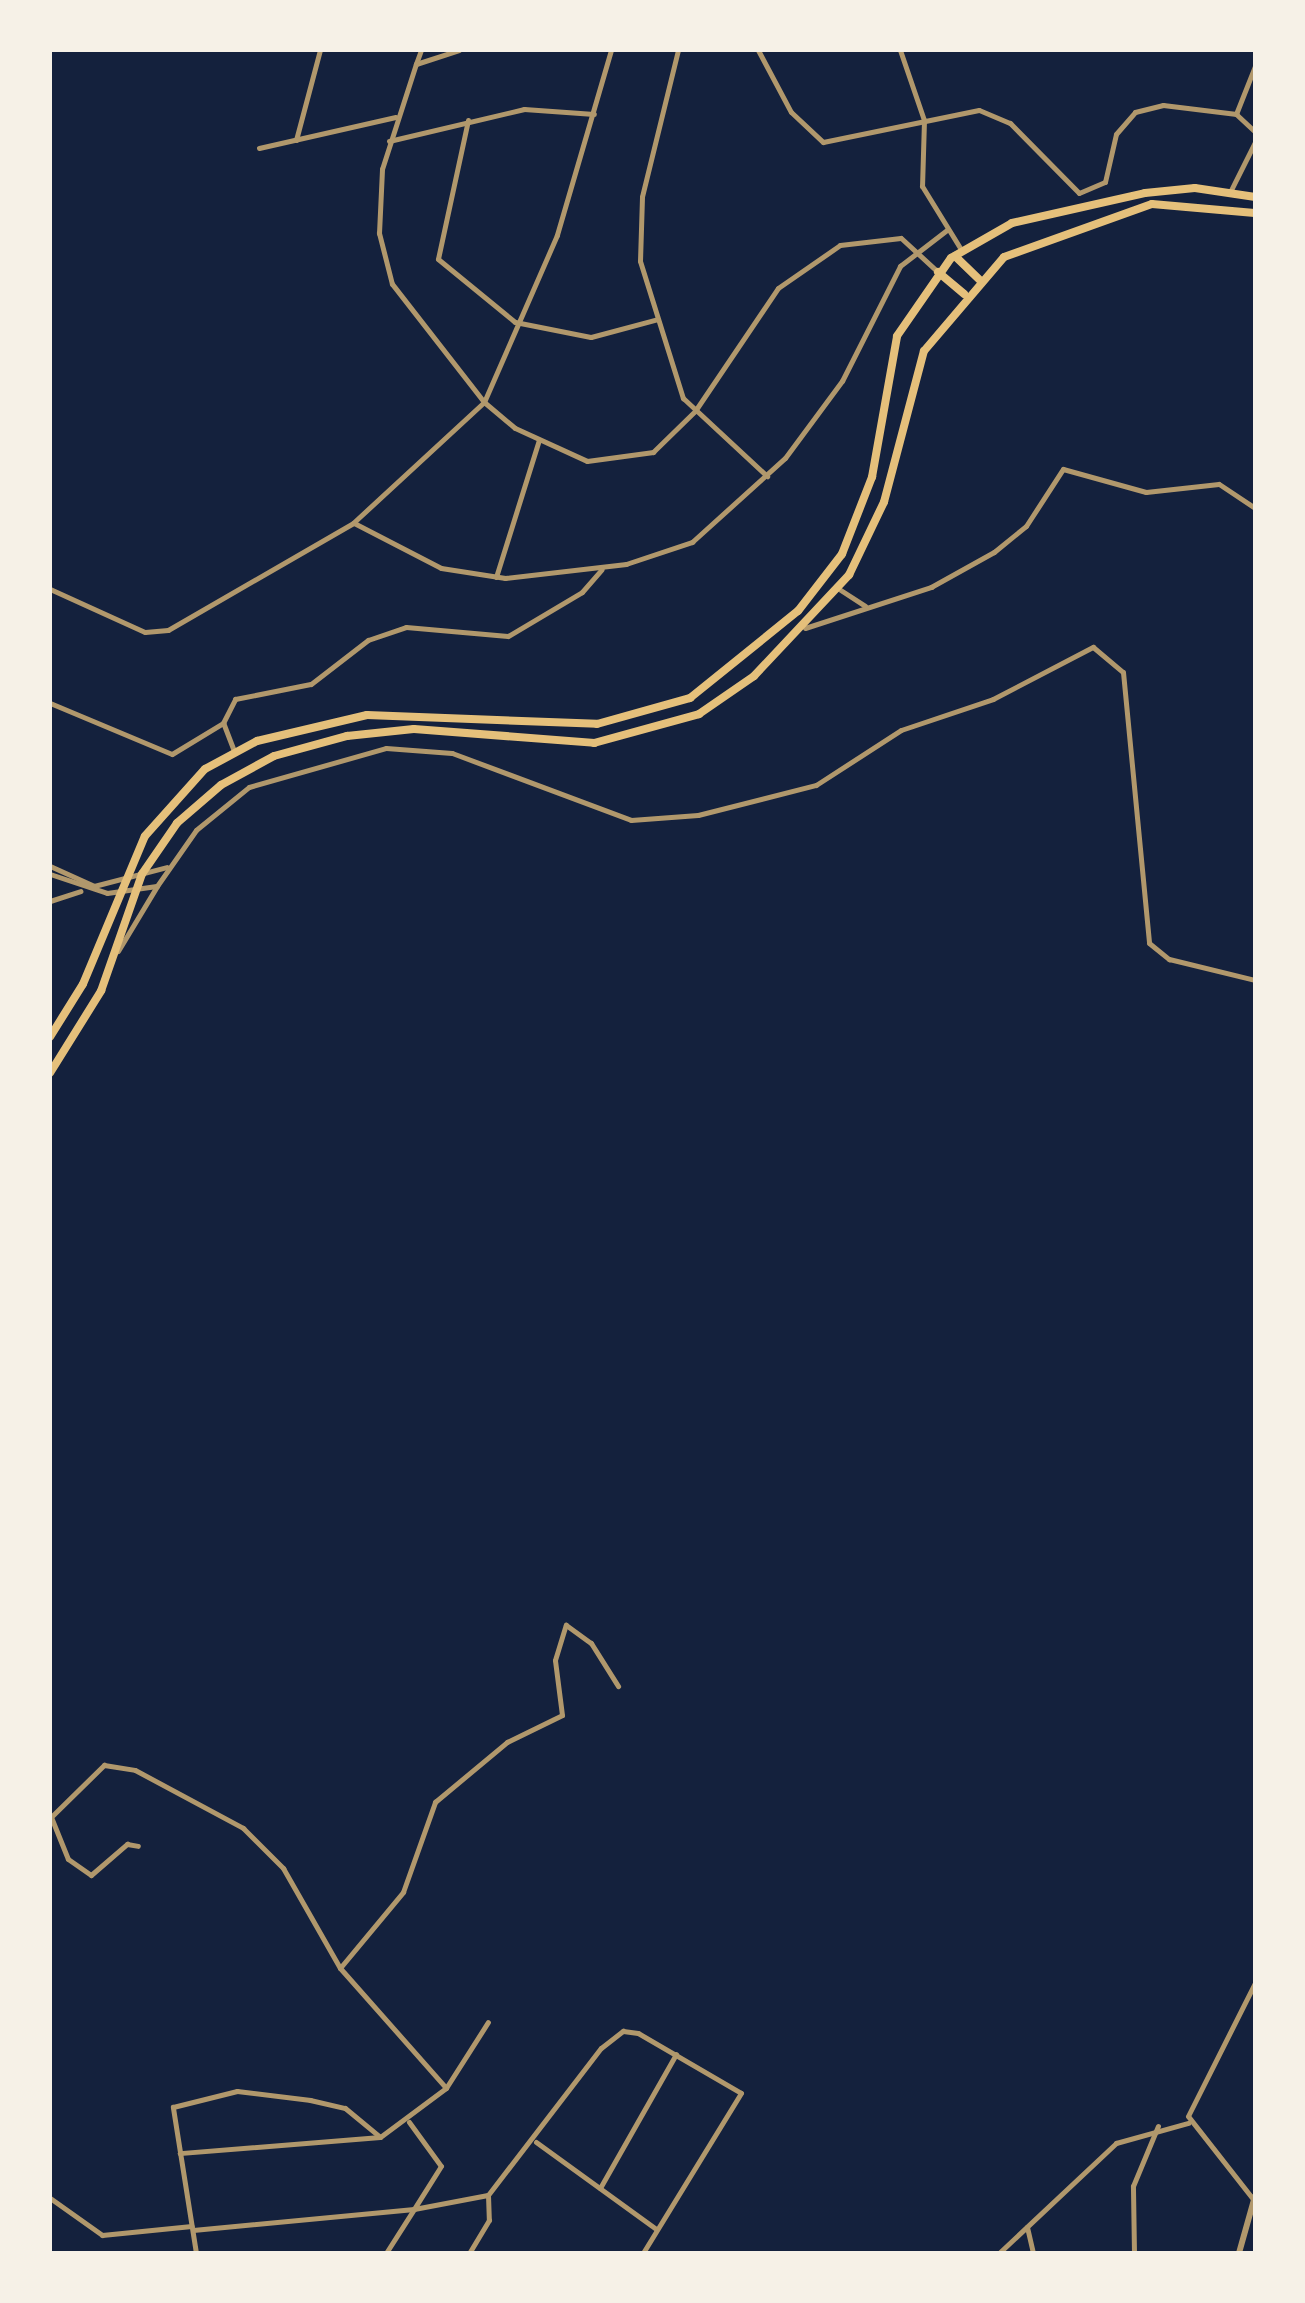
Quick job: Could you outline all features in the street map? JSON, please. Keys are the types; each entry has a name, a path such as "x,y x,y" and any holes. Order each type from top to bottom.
{"main road":[{"path":"50,1037 83,984 124,878 168,803 234,751 382,713 618,722 705,689 798,611 842,554 872,477 892,350 938,272 958,253 1012,223 1174,189 1255,197"},
{"path":"50,1073 116,954 142,874 196,804 274,756 401,730 566,744 653,732 738,689 805,628 839,589 882,508 916,368 964,294 1044,236 1146,206 1255,214"},
{"path":"958,253 980,280"},
{"path":"938,272 964,294"}],"street":[{"path":"296,140 320,50"},
{"path":"421,50 396,116 377,202 392,284 484,402 540,440 578,459 619,462 653,452 696,411 791,278 854,238 888,235 921,250 938,272"},
{"path":"416,64 459,50"},
{"path":"50,589 158,632 353,523 484,402 515,322 556,235 611,50"},
{"path":"678,50 638,224 676,385 696,411 766,476"},
{"path":"758,50 791,112 823,142 966,110 1000,117 1063,186 1084,192 1104,182 1116,134 1142,107 1236,114 1255,132"},
{"path":"900,50 924,120 919,175 958,253"},
{"path":"1236,114 1255,66"},
{"path":"389,141 524,109 594,114"},
{"path":"259,148 396,116"},
{"path":"468,120 438,259 515,322 606,337 658,318"},
{"path":"1230,192 1255,142"},
{"path":"1084,192 1087,208"},
{"path":"353,523 441,568 496,577 604,566 692,542 766,476 836,389 900,266 947,230"},
{"path":"496,577 540,440"},
{"path":"805,628 868,606 994,552 1026,526 1062,469 1146,492 1219,484 1255,508"},
{"path":"50,703 172,754 223,722 235,700 311,684 395,630 508,636 582,592 604,566"},
{"path":"839,589 868,606"},
{"path":"116,954 167,866 249,787 386,748 452,752 645,823 790,794 901,730 1002,696 1064,654 1093,646 1124,672 1149,943 1169,959 1255,980"},
{"path":"223,722 234,751"},
{"path":"50,866 94,886 167,866"},
{"path":"50,874 84,890 118,893 157,886"},
{"path":"50,901 84,890"},
{"path":"340,1968 402,1892 435,1802 506,1742 562,1716 554,1660 566,1625 591,1644 618,1686"},
{"path":"138,1846 127,1844 91,1875 68,1858 50,1818 104,1765 143,1774 266,1847 340,1968 446,2088"},
{"path":"1188,2123 1255,1983"},
{"path":"180,2153 380,2137 409,2122 446,2088 488,2022"},
{"path":"50,2198 102,2235 414,2209 488,2195 536,2142 617,2034 638,2033 742,2096 643,2253"},
{"path":"600,2188 676,2054"},
{"path":"196,2253 173,2106 237,2091 339,2106 380,2137"},
{"path":"386,2253 441,2166 409,2122"},
{"path":"999,2253 1116,2144 1158,2126 1188,2123"},
{"path":"1188,2123 1254,2197 1239,2253"},
{"path":"1134,2253 1133,2186 1158,2126"},
{"path":"536,2142 656,2229"},
{"path":"470,2253 489,2220 488,2195"},
{"path":"1027,2227 1033,2253"}]}
